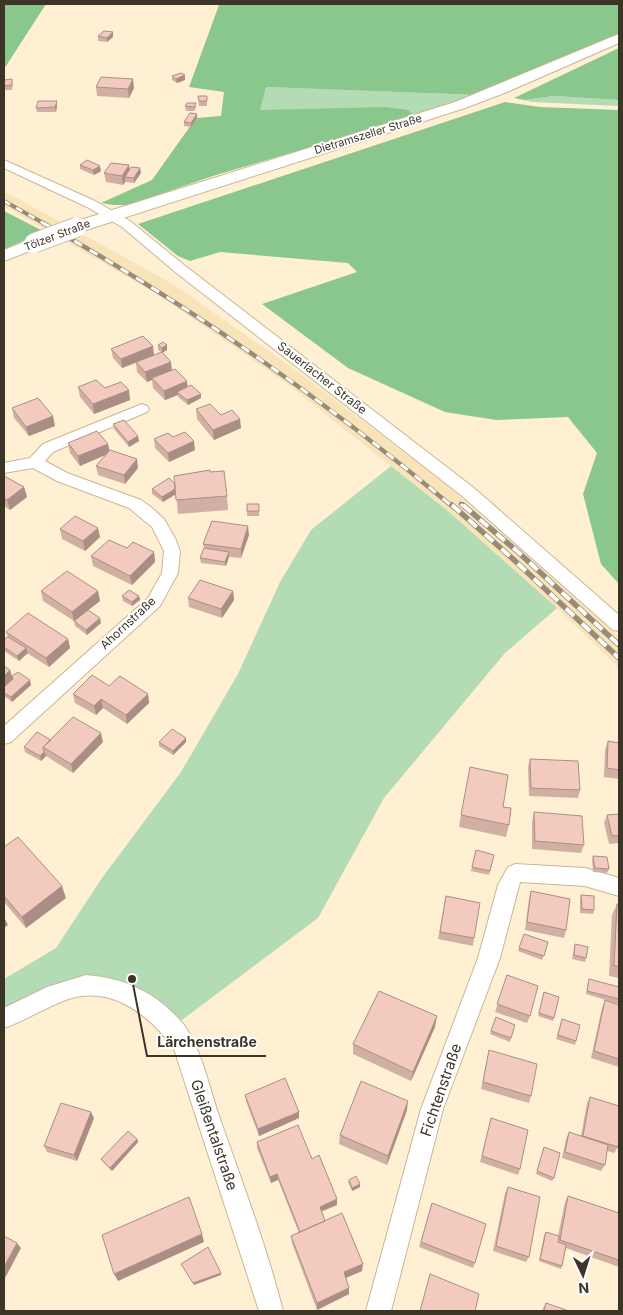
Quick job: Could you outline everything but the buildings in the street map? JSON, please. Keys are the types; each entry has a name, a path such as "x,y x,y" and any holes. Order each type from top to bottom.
{"main road":[{"name":"Dietramszeller Straße","path":"111,215 460,105 502,89 619,38"},
{"name":"Tölzer Straße","path":"4,256 111,215"}],"street":[{"name":"Sauerlacher Straße","path":"4,164 126,224 179,268 468,492 619,624"},
{"path":"4,468 35,462 48,448 142,409"},
{"name":"Ahornstraße","path":"4,738 154,602 170,572 172,551 167,538 158,523 146,512 134,504 62,477 35,462"},
{"name":"Fichtenstraße","path":"378,1311 432,1109 489,958 508,885 515,873 585,877 619,887"},
{"name":"Gleißentalstraße","path":"4,1018 53,996 86,985 117,989 144,1001 164,1017 183,1043 246,1230 271,1311"}],"shaded area":[{"path":"4,191 173,284 300,373 450,488 619,637 619,668 557,608 449,512 286,383 157,294 4,206"}],"green space":[{"path":"4,4 46,4 4,69"},
{"path":"211,4 619,4 619,34 477,95 266,87 260,110 385,107 408,110 415,116 216,175 128,205 101,203 152,180 196,118 221,116 224,92 189,87 219,5"},
{"path":"619,48 619,100 554,96 524,100 514,98"},
{"path":"266,87 477,95 415,116 259,110"},
{"path":"554,96 619,100 619,106 532,102 514,98 524,100"},
{"path":"505,102 540,107 619,110 619,584 601,564 583,494 597,453 568,417 496,420 445,412 348,368 262,304 357,272 348,263 220,252 190,261 178,256 138,224"},
{"path":"4,211 45,232 4,249"},
{"path":"391,466 449,512 557,608 505,653 384,798 318,918 182,1020 148,993 118,980 84,978 4,1012 4,979 56,948 102,878 181,772 238,674 280,582 311,530"}],"railway":[{"path":"4,201 45,224"},
{"path":"43,223 151,287 255,356 405,467 453,507"},
{"path":"461,504 464,507"},
{"path":"452,505 619,658"},
{"path":"463,505 517,551 619,645"}],"place":[{"name":"Lärchenstraße","path":"132,979"}]}
